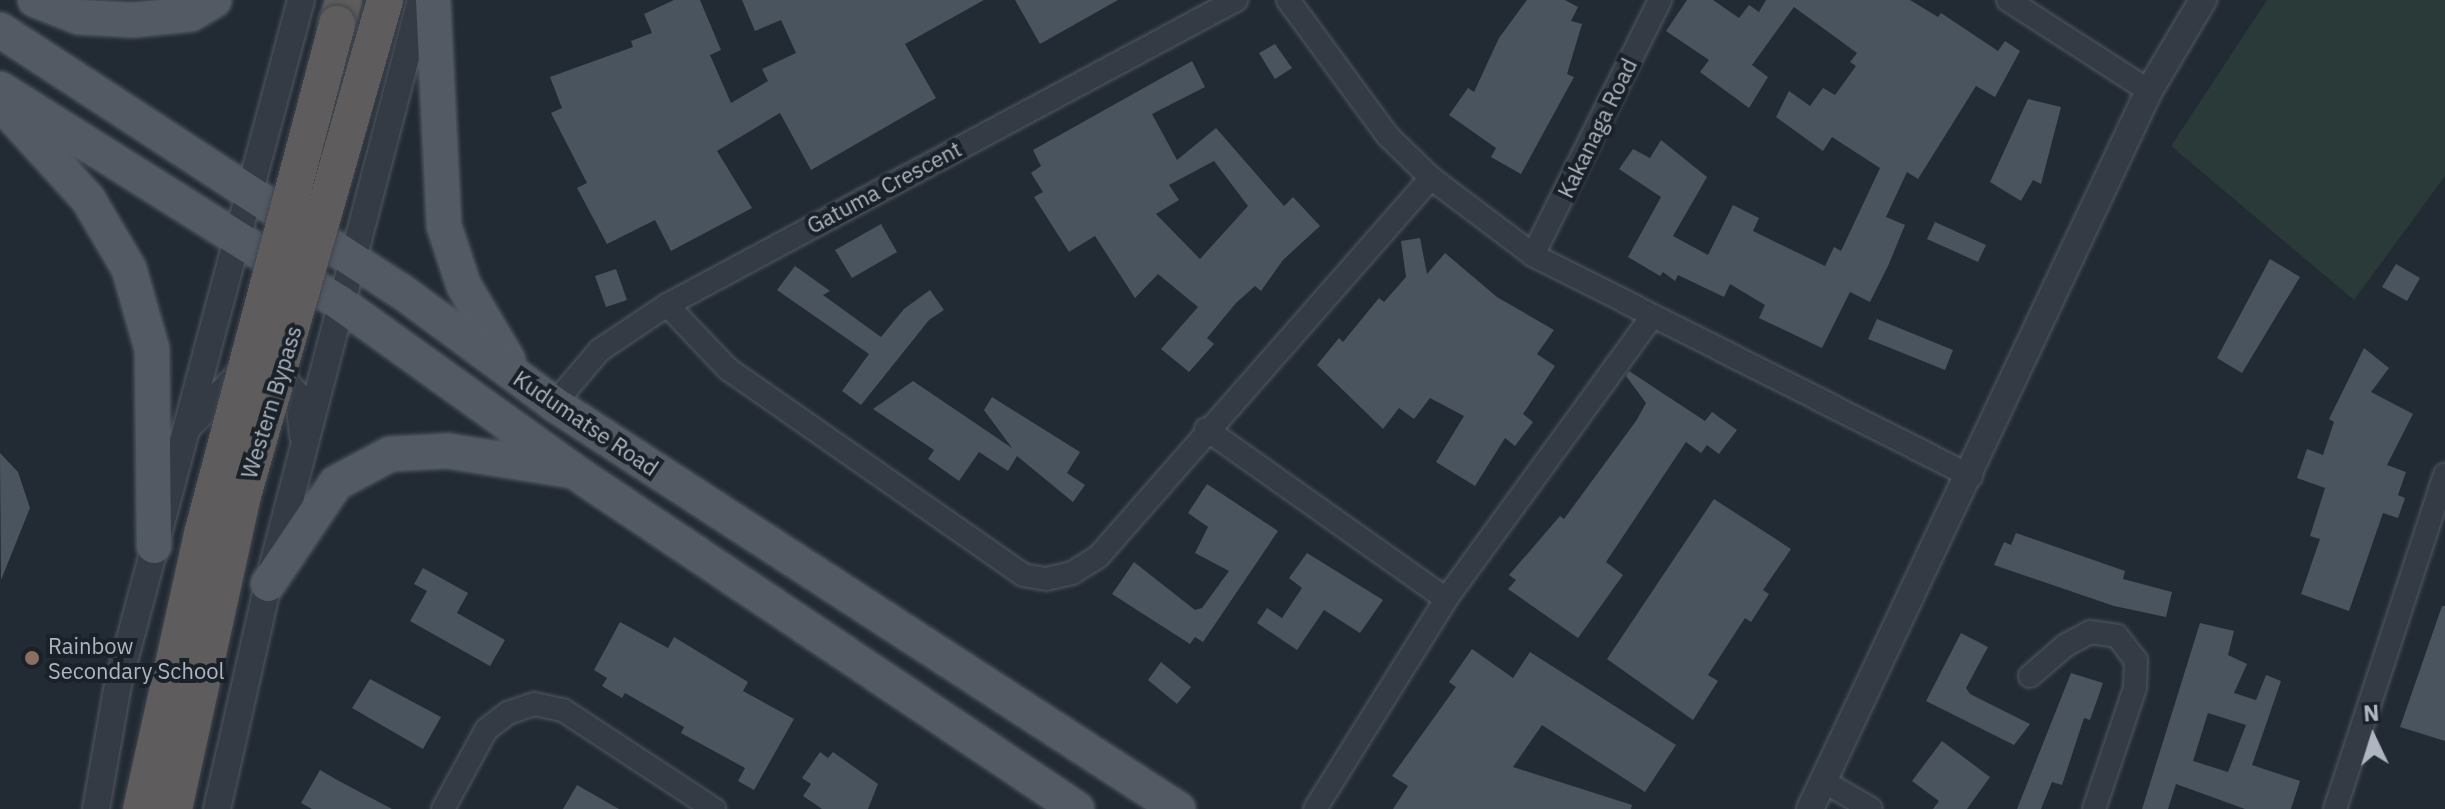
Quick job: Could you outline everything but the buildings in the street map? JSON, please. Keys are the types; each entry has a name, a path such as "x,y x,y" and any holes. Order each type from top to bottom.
{"highway":[{"name":"Western Bypass","path":"174,809 242,499 385,0"},
{"name":"Western Bypass","path":"141,809 202,534 340,12"}],"main road":[{"path":"35,0 79,17 133,20 191,14 214,0"},
{"path":"433,0 444,226 464,286 519,379"},
{"name":"Kudumatse Road","path":"0,30 351,258 554,404 1178,809"},
{"name":"Kudumatse Road","path":"0,89 340,303 572,470 1077,809"},
{"path":"0,103 88,199 129,269 152,349 154,546"},
{"path":"268,584 336,483 390,454 448,451 572,470"}],"street":[{"path":"96,809 118,684 301,0"},
{"path":"217,809 268,584 421,0"},
{"name":"Gatuma Crescent","path":"554,404 600,350 667,305 1236,0"},
{"path":"1288,0 1339,76 1388,136 1431,178 1533,255 1651,318 1971,476"},
{"name":"Kakanaga Road","path":"1533,255 1660,0"},
{"path":"2008,0 2149,91"},
{"path":"1810,809 1971,476 2149,91 2203,0"},
{"path":"282,73 294,116 317,137 352,142 374,134 390,115"},
{"path":"667,305 728,369 1023,575 1046,579 1072,573 1098,557 1206,429 1431,178"},
{"path":"1315,809 1446,599 1651,318"},
{"path":"186,429 238,376 265,375 287,384 299,398 305,451"},
{"path":"1206,429 1446,599"},
{"path":"2335,809 2445,475"},
{"path":"2030,676 2066,645 2090,632 2117,636 2136,660 2135,688 2094,809"},
{"path":"443,809 486,730 508,713 534,704 563,710 714,809"},
{"path":"1825,782 1871,809"}],"shaded area":[{"path":"2267,0 2445,0 2445,176 2354,300 2171,146"}],"place":[{"name":"Rainbow Secondary School","path":"32,658"}]}
